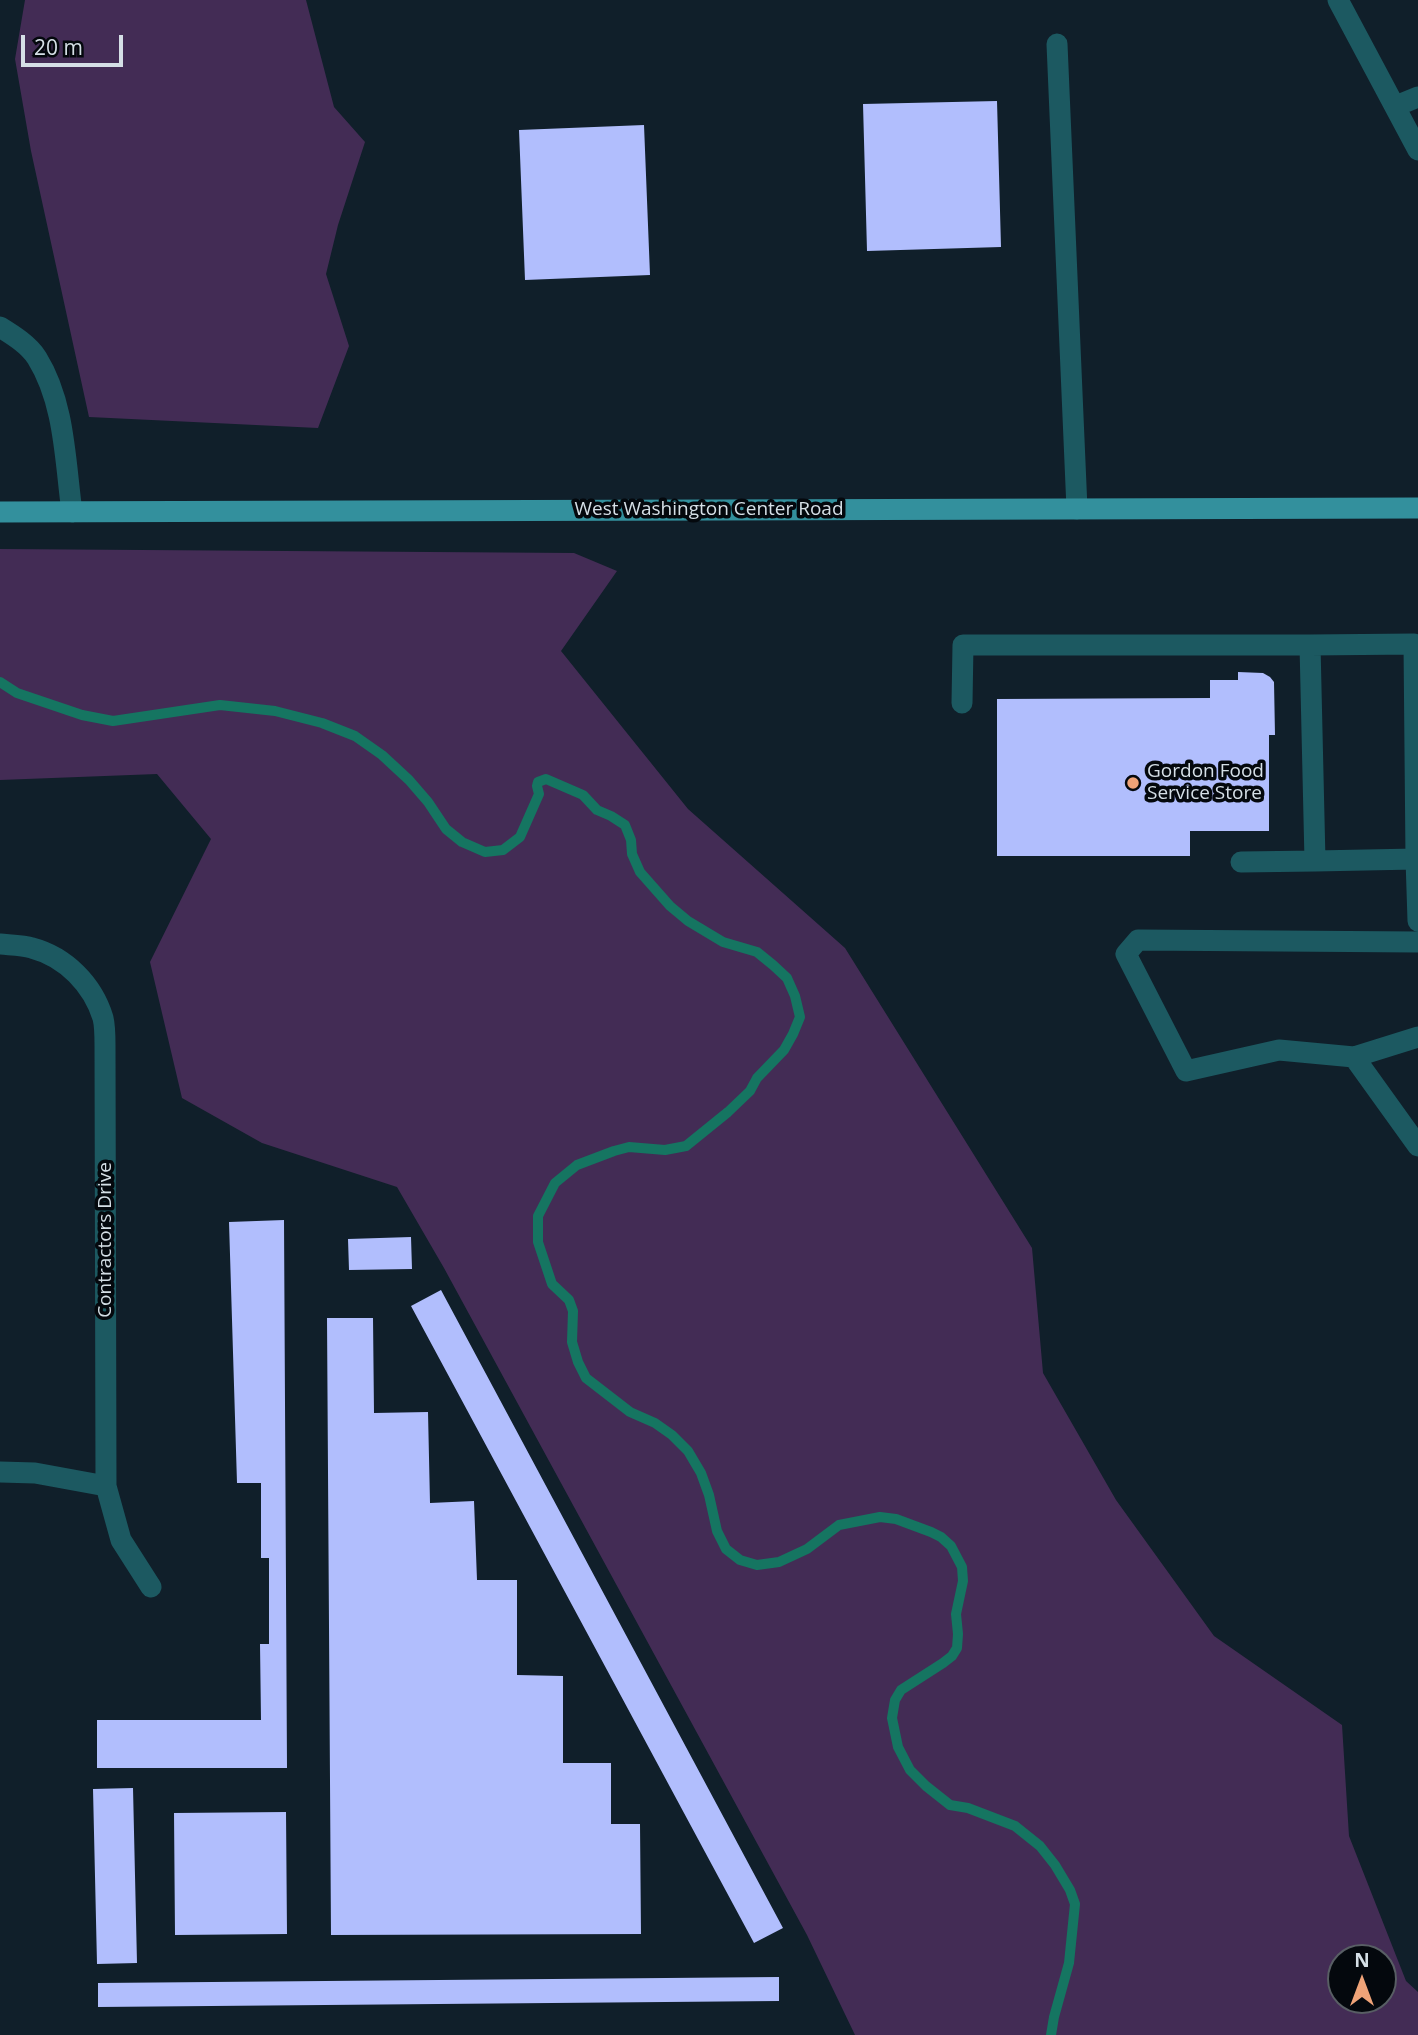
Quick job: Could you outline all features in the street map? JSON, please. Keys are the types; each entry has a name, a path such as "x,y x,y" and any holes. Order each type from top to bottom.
{"main road":[{"name":"West Washington Center Road","path":"0,512 1418,508"}],"street":[{"path":"1338,0 1418,150"},
{"path":"1057,44 1077,509"},
{"path":"1396,106 1418,97"},
{"path":"0,327 36,356 52,388 61,425 72,512"},
{"path":"962,703 962,645 1413,644 1418,921"},
{"path":"1310,645 1314,861"},
{"path":"1241,862 1417,859"},
{"path":"1418,942 1138,940 1126,954 1186,1071 1279,1050 1354,1057 1418,1037"},
{"name":"Contractors Drive","path":"0,944 32,948 59,960 81,977 95,997 103,1020 106,1072 106,1486 121,1540 151,1587"},
{"path":"1354,1057 1418,1146"},
{"path":"0,1472 35,1473 106,1486"}],"shaded area":[{"path":"25,0 306,0 334,107 365,142 338,225 326,274 349,346 318,428 89,417 31,151 15,59"},
{"path":"0,549 574,553 617,571 561,651 688,809 845,948 1032,1248 1043,1373 1116,1500 1214,1636 1342,1725 1349,1836 1391,1944 1327,1944 1327,2014 1397,2014 1397,1958 1406,1981 1418,1992 1418,2035 855,2035 807,1935 444,1268 397,1187 262,1143 182,1098 150,962 211,839 157,774 0,780"}],"building":[{"path":"997,101 1001,247 867,251 863,104"},
{"path":"644,125 650,275 525,280 519,130"},
{"name":"Gordon Food Service Store","path":"1238,672 1263,673 1274,682 1275,735 1269,735 1269,831 1190,831 1190,856 997,856 997,699 1210,698 1210,680 1238,680"},
{"path":"284,1220 287,1768 97,1768 97,1720 261,1720 260,1644 269,1644 269,1558 261,1558 261,1483 237,1483 229,1222"},
{"path":"411,1237 412,1269 349,1270 348,1239"},
{"path":"441,1290 783,1928 754,1943 411,1306"},
{"path":"327,1318 373,1318 374,1413 428,1412 430,1503 474,1501 477,1580 517,1580 517,1675 563,1676 563,1763 611,1763 611,1824 640,1824 641,1934 331,1935"},
{"path":"133,1788 137,1963 97,1964 93,1789"},
{"path":"286,1812 287,1934 175,1935 174,1813"},
{"path":"779,1977 779,2001 98,2007 98,1983"}],"waterway":[{"path":"0,682 17,693 82,715 113,721 220,705 275,711 322,723 355,736 382,755 409,780 446,829 462,842 485,852 503,850 520,837 539,794 538,782 546,779 583,795 597,810 625,825 631,840 632,854 640,872 670,906 688,921 723,942 757,952 787,978 800,1017 784,1050 757,1078 750,1091 686,1146 665,1150 629,1147 577,1165 555,1183 538,1216 538,1242 552,1284 569,1300 573,1311 572,1342 586,1378 630,1412 655,1423 672,1435 688,1451 701,1473 709,1495 717,1531 726,1549 740,1560 757,1565 779,1562 807,1549 839,1525 880,1517 896,1519 931,1532 951,1546 962,1567 963,1581 956,1614 957,1648 943,1663 901,1690 895,1700 892,1718 898,1747 910,1770 926,1786 950,1805 968,1808 1015,1826 1040,1846 1070,1890 1075,1904 1069,1963 1051,2035"}],"place":[{"name":"Gordon Food Service Store","path":"1133,783"}]}
